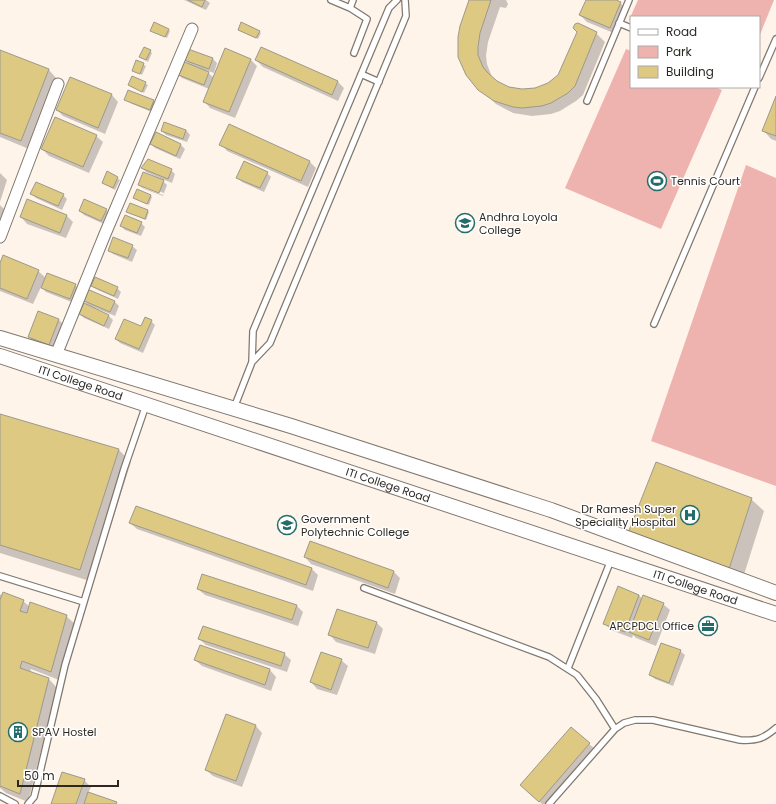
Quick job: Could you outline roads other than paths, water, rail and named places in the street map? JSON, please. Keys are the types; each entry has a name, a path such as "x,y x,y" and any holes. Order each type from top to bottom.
{"street":[{"path":"56,355 105,234 192,29"},
{"path":"0,237 58,84"},
{"name":"ITI College Road","path":"0,338 291,426 551,510 776,593"},
{"name":"ITI College Road","path":"0,356 776,614"}],"lane":[{"path":"331,0 350,8 367,19 354,53"},
{"path":"350,8 353,0"},
{"path":"234,409 252,362 253,331 389,8 397,0"},
{"path":"252,362 270,343 406,16 405,0"},
{"path":"587,101 629,0"},
{"path":"620,23 630,28"},
{"path":"760,76 776,38"},
{"path":"361,74 379,82"},
{"path":"654,324 755,88"},
{"path":"28,804 34,797 37,786 65,665 124,469 146,405"},
{"path":"568,668 612,560"},
{"path":"0,576 84,602"},
{"path":"364,588 549,657 577,675 596,698 615,729"},
{"path":"549,804 615,729 624,723 635,720 653,720 740,740 753,741 766,736 776,728"},
{"path":"0,796 15,804"}],"place":[{"name":"Tennis Court","path":"657,181"},
{"name":"Andhra Loyola College","path":"465,223"},
{"name":"Dr Ramesh Super Speciality Hospital","path":"690,515"},
{"name":"Government Polytechnic College","path":"287,525"},
{"name":"APCPDCL Office","path":"708,626"},
{"name":"SPAV Hostel","path":"18,732"}]}
